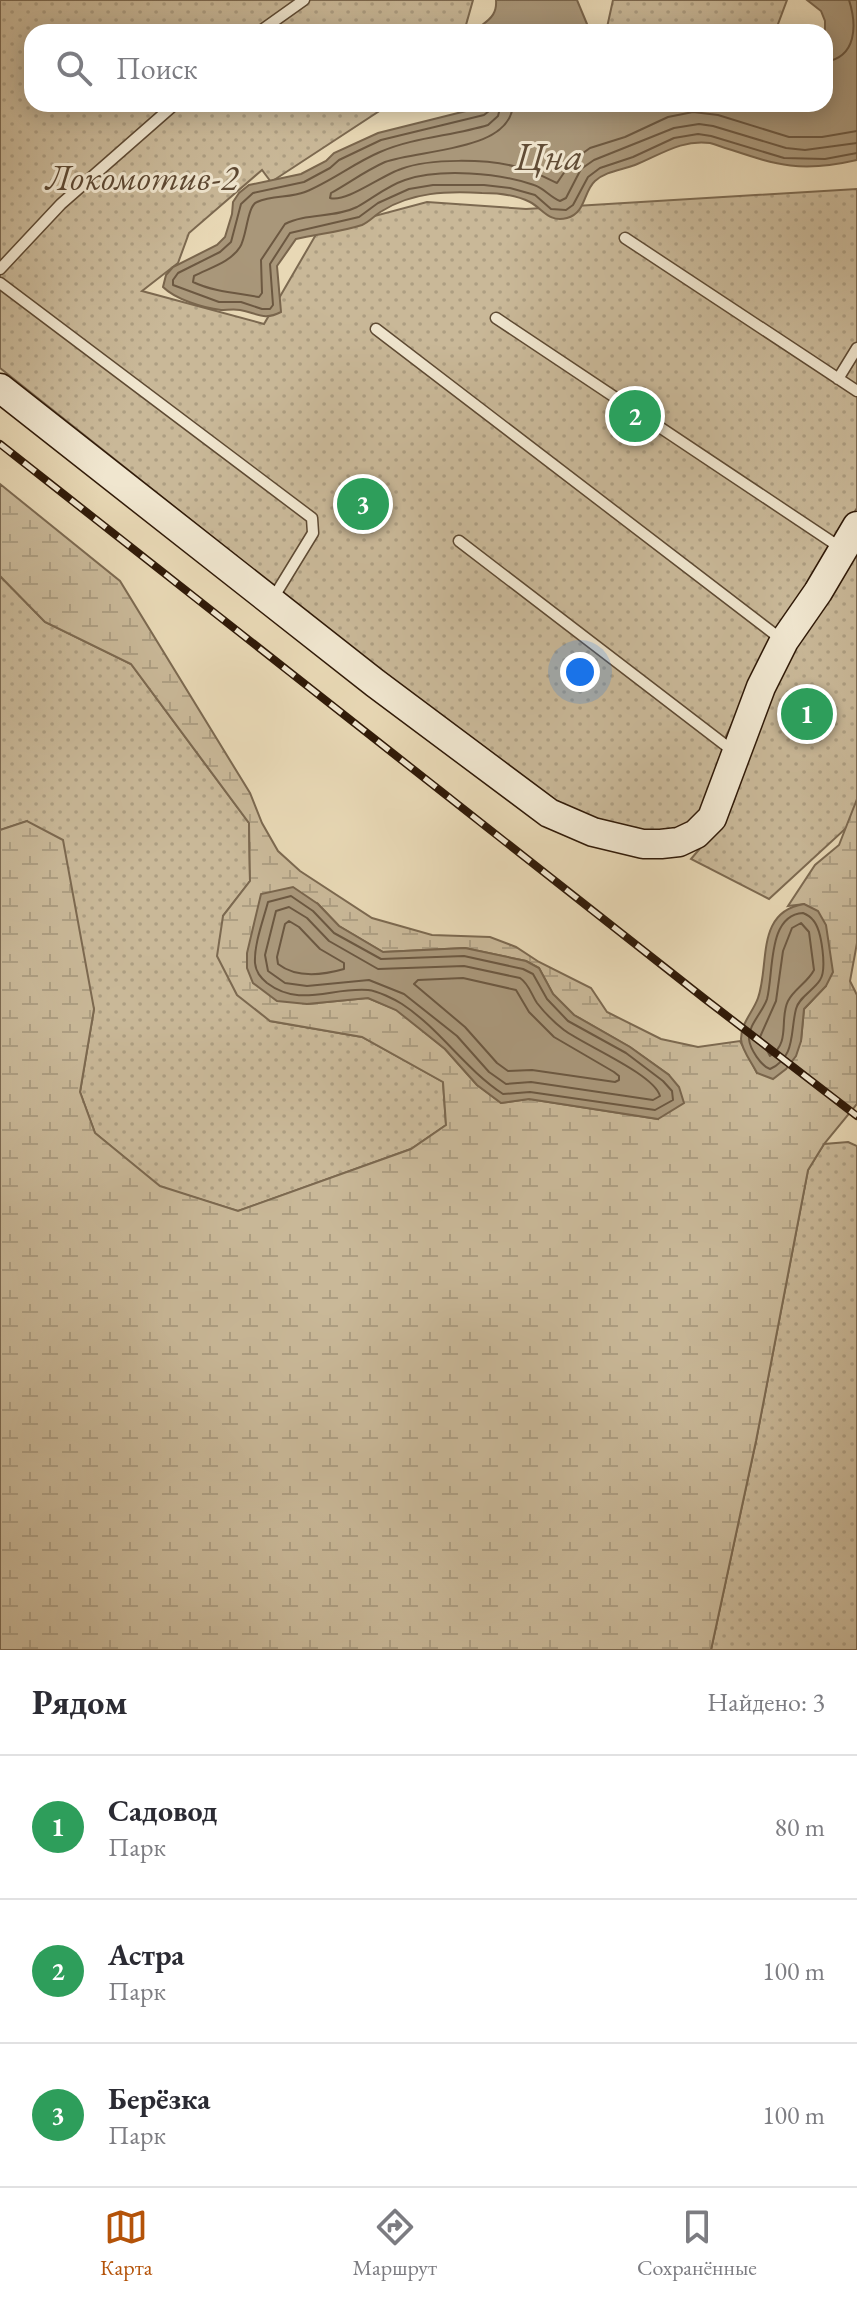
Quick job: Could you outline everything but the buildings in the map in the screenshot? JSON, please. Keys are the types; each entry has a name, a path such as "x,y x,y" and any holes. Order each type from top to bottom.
{"street":[{"path":"0,388 497,776 549,813 593,832 643,844 679,842 696,834 712,818 761,687 784,641 850,538"}],"lane":[{"path":"270,24 304,0"},
{"path":"0,269 61,204 166,112"},
{"path":"625,238 857,391"},
{"path":"0,283 312,518 313,533 272,600"},
{"path":"496,318 850,538"},
{"path":"376,329 784,641"},
{"path":"838,379 857,348"},
{"path":"459,541 736,753"}],"green space":[{"name":"Локомотив-2","path":"0,0 473,0 466,24 24,24 24,112 378,112 271,182 262,170 189,233 178,263 142,291 264,324 318,231 427,202 526,209 857,189 857,508 774,639 726,736 708,814 659,842 549,805 0,368"},
{"path":"613,0 787,0 778,24 608,24"},
{"path":"0,484 120,581 250,793 278,851 300,871 372,918 432,935 490,937 516,947 591,988 607,1012 661,1039 698,1047 740,1041 757,1073 801,1041 804,1009 826,986 804,904 788,906 815,865 839,845 857,799 857,943 850,981 857,995 857,1104 824,1144 808,1170 756,1441 711,1650 0,1650 0,830 27,821 63,840 94,1009 80,1092 95,1133 160,1186 238,1211 411,1149 446,1125 443,1082 362,1037 270,1021 237,995 217,956 223,916 250,881 249,823 131,664 45,622 0,576","holes":["318,904 339,926 383,952 465,948 526,961 539,968 553,994 574,1015 630,1047 669,1075 658,1119 529,1099 501,1103 477,1085 445,1049 397,1010 368,998 307,1004"]},
{"path":"857,550 857,839 845,829 769,899 691,859 725,819 734,801 764,691"},
{"path":"0,576 45,622 131,664 249,823 250,881 223,916 270,1021 362,1037 443,1082 446,1125 411,1149 238,1211 160,1187 95,1133 80,1092 94,1009 27,821 0,830"},
{"path":"848,1142 857,1146 857,1650 711,1650 756,1441 808,1170 824,1144"}],"water":[{"name":"Цна","path":"496,0 577,0 587,24 483,24 495,11"},
{"name":"Цна","path":"807,0 857,0 857,160 798,166 766,161 710,143 690,143 599,178 591,186 578,212 561,219 551,217 530,202 506,195 456,192 418,196 393,205 362,225 296,239 277,266 281,312 270,316 206,307 182,299 163,287 166,275 173,267 217,245 225,237 233,202 249,185 301,174 326,161 334,153 378,133 462,112 833,112 833,24 825,24 821,11"},
{"path":"293,887 318,904 339,926 383,952 465,948 526,961 539,968 553,994 574,1015 630,1047 669,1075 679,1087 684,1103 658,1119 529,1099 501,1103 477,1085 445,1049 396,1010 368,998 307,1004 277,1001 253,983 247,968 247,953 261,894"},
{"path":"804,904 818,911 826,925 833,972 826,986 804,1009 801,1041 796,1056 773,1079 757,1073 743,1047 742,1033 758,998 771,928 788,909"}],"railway":[{"path":"0,444 857,1116"}],"place":[{"name":"Астра","path":"635,416"},
{"name":"Берёзка","path":"363,504"},
{"name":"Садовод","path":"807,714"}]}
